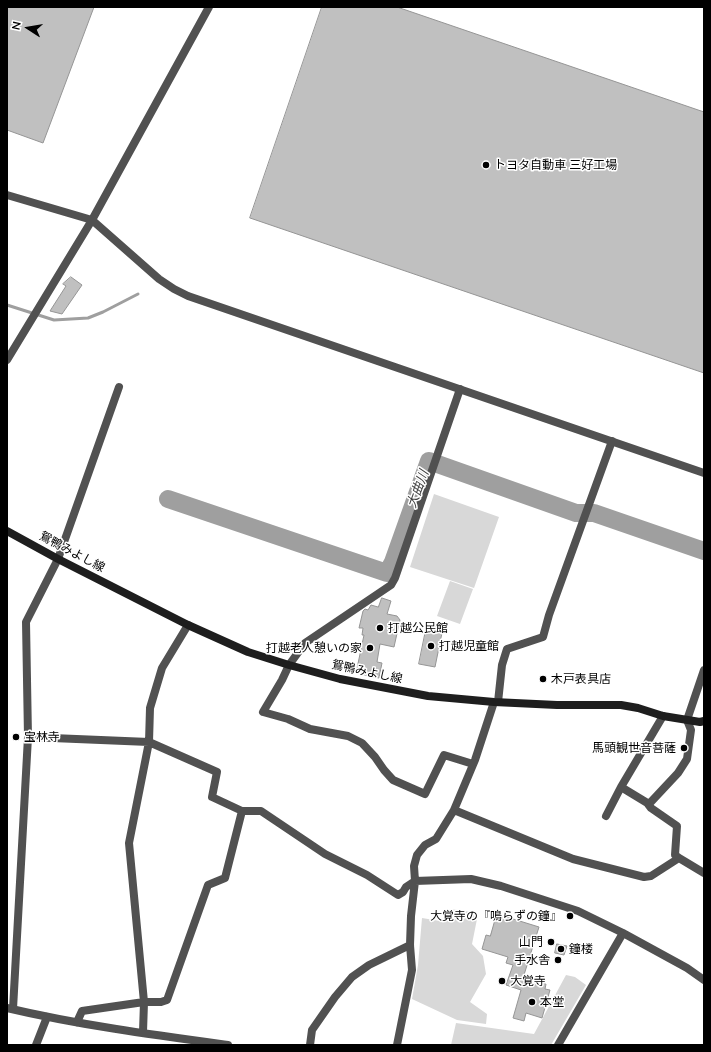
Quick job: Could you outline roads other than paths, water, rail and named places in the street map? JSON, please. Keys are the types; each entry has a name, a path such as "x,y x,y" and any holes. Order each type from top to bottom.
{"main road":[{"name":"鴛鴨みよし線","path":"7,531 58,559 188,625 248,652 288,665 340,679 428,696 496,702 557,705 621,705 638,708 663,716 703,724"}],"street":[{"path":"7,360 92,220 209,7"},
{"path":"7,195 92,220 159,279 188,296 704,473"},
{"path":"119,387 58,559 26,622 28,737 10,1009 78,1022 143,1032 174,1041 228,1045"},
{"path":"460,389 395,578 391,585 305,643 288,665 282,680 263,712 288,719 310,729 348,736 357,740 362,743 393,780 425,794 444,755 473,764"},
{"path":"397,1045 412,970 410,945 411,916 415,881 414,866 417,855 425,845 436,839 454,810 496,702 506,649 542,637 612,441"},
{"path":"143,1032 144,1002 129,842 149,742 150,708 162,668 188,625"},
{"path":"648,804 678,772 687,759 691,730 687,720 704,670"},
{"path":"606,816 621,787 663,716"},
{"path":"28,737 149,742 217,772 212,797 242,812 262,811 325,854 367,875 398,895 415,881 471,879 501,886 578,911 623,933 687,968 704,980"},
{"path":"621,787 648,804 651,808 677,826 675,855 704,873"},
{"path":"454,810 573,859 644,877 651,876 679,858"},
{"path":"78,1022 82,1011 144,1002 161,1002 167,1000 208,885 225,878 242,812"},
{"path":"558,1045 623,933"},
{"path":"310,1045 312,1030 335,997 352,977 369,965 410,945"},
{"path":"36,1045 47,1016"}],"waterway":[{"path":"7,305 54,320 88,318 138,294"},
{"name":"大曲川","path":"168,499 387,573 393,562 429,461 576,513 594,513 704,551"}],"place":[{"name":"トヨタ自動車 三好工場","path":"486,165"},
{"name":"打越公民館","path":"380,628"},
{"name":"打越児童館","path":"431,646"},
{"name":"打越老人憩いの家","path":"370,648"},
{"name":"木戸表具店","path":"543,679"},
{"name":"宝林寺","path":"16,737"},
{"name":"馬頭観世音菩薩","path":"684,748"},
{"name":"大覚寺の『鳴らずの鐘』","path":"570,916"},
{"name":"山門","path":"551,942"},
{"name":"鐘楼","path":"561,949"},
{"name":"手水舎","path":"558,960"},
{"name":"大覚寺","path":"502,981"},
{"name":"本堂","path":"532,1002"}]}
